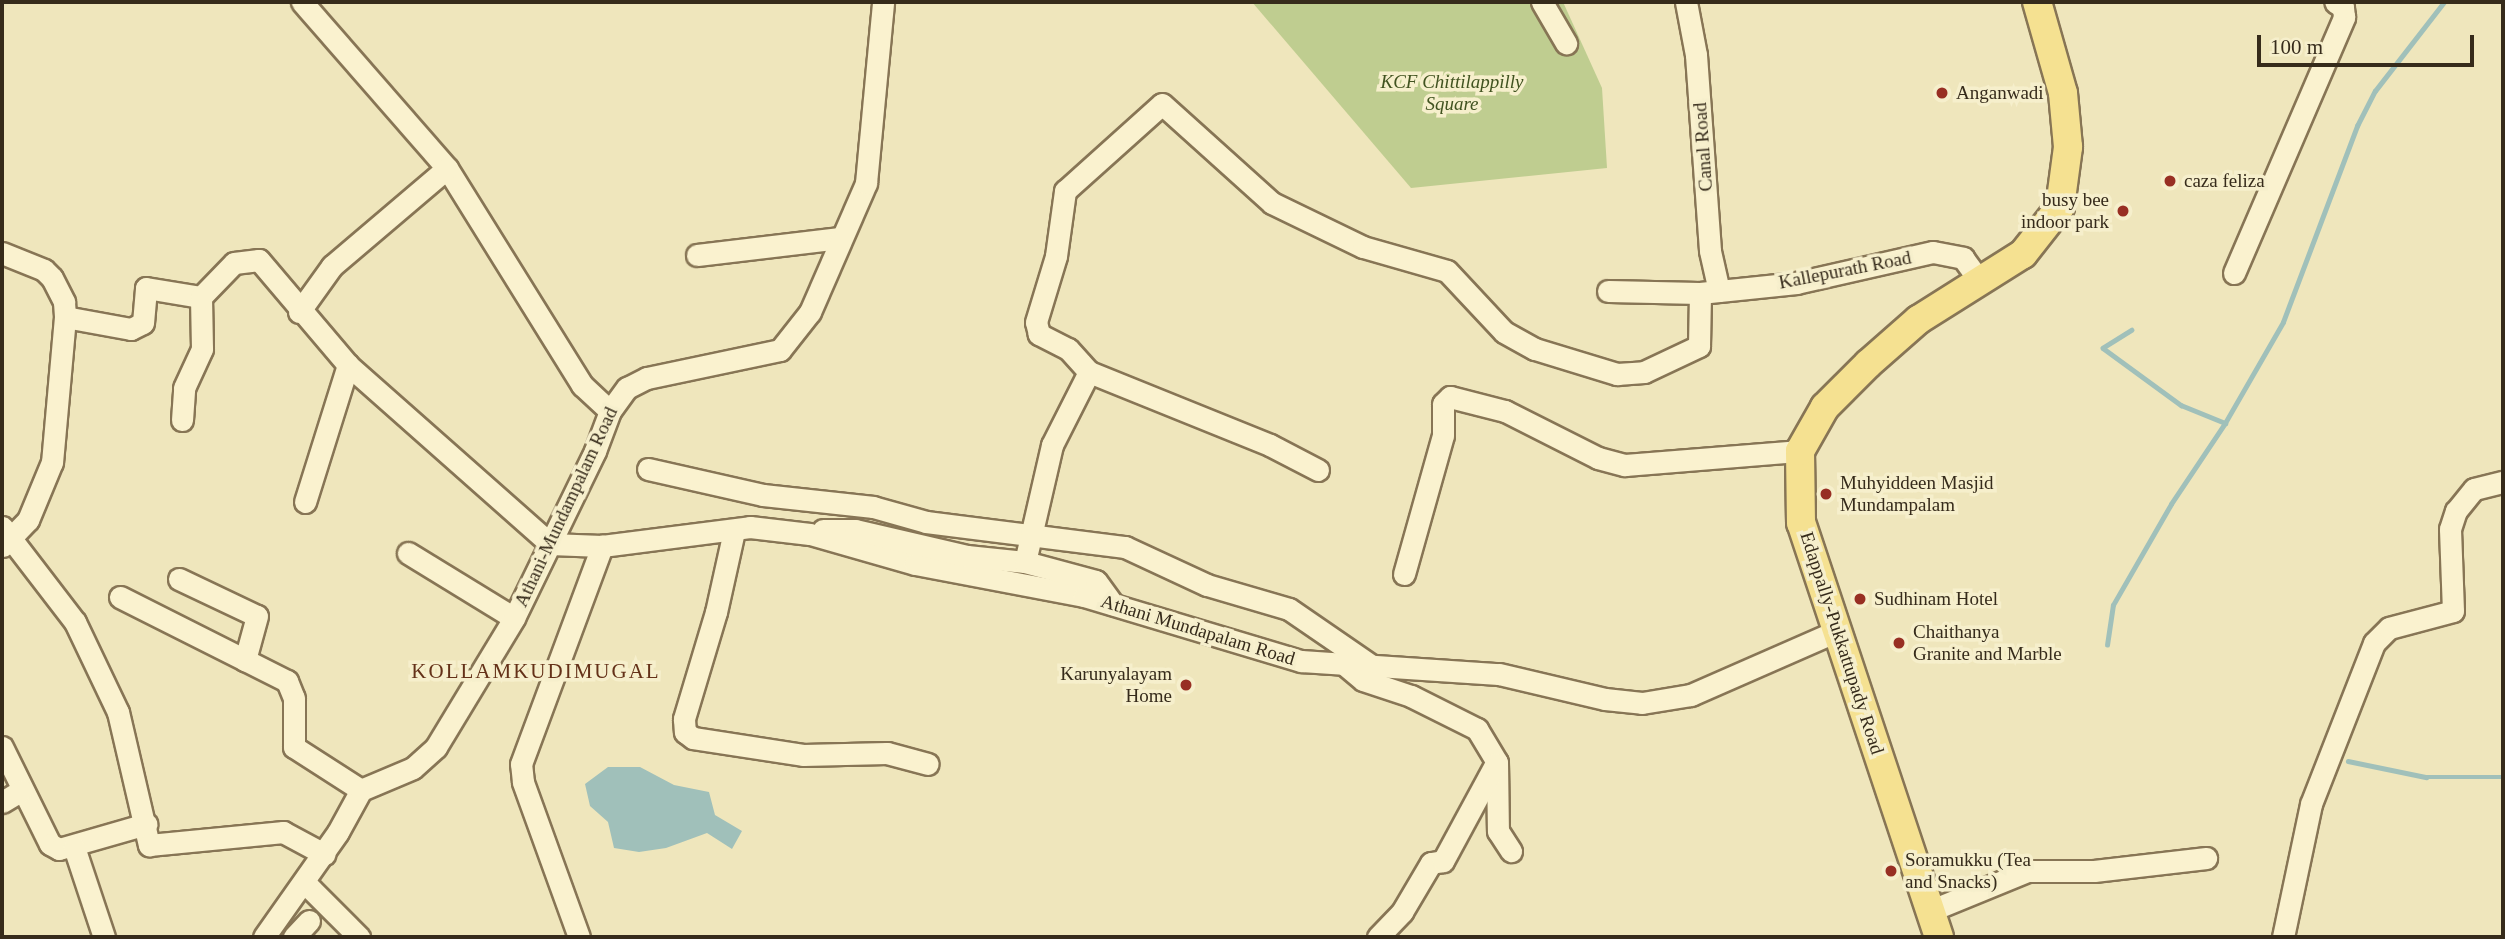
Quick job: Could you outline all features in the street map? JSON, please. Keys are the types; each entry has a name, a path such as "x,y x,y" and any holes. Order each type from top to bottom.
{"main road":[{"path":"1800,451 1825,407 1868,364 1918,320 1978,279 2023,254 2060,207 2068,148 2063,93 2037,2"},
{"name":"Edappally-Pukkattupady Road","path":"1800,451 1801,523 1939,937"}],"street":[{"path":"302,2 447,168 582,385 610,411"},
{"name":"Athani-Mundampalam Road","path":"361,790 413,768 436,747 514,618 595,451 610,411 627,387 648,378 780,350 810,312 866,183 883,2"},
{"path":"1542,2 1566,43"},
{"name":"Canal Road","path":"1686,2 1696,55 1710,251 1709,292"},
{"path":"2234,273 2344,17 2343,7 2335,2"},
{"path":"1318,470 1270,445 1089,372 1068,349 1039,334 1036,323 1056,256 1065,191 1162,104 1272,203 1363,247 1447,271 1504,332 1535,349 1584,367 1617,374 1644,372 1699,346 1709,292"},
{"path":"299,312 332,266 447,168"},
{"path":"697,256 840,238"},
{"path":"2,253 44,270 52,278 64,302 65,317 51,462 33,509 6,538 75,622 118,712 149,845 284,832 324,854"},
{"name":"Kallepurath Road","path":"1608,290 1709,292 1796,282 1933,253 1963,258 1978,279"},
{"path":"182,420 184,388 202,349 201,297 234,263 259,260 299,312 348,365 550,544"},
{"path":"65,317 131,330 143,323 146,288 201,297"},
{"path":"305,502 348,365"},
{"path":"1025,562 1052,445 1089,372"},
{"path":"1404,574 1443,435 1443,404 1450,397 1505,411 1598,458 1625,465 1800,451"},
{"path":"648,469 763,495 873,507 926,522 1125,547 1207,585 1255,596 1289,609 1369,664"},
{"path":"2283,937 2311,804 2374,643 2389,628 2453,611 2450,529 2456,511 2474,489 2503,482"},
{"name":"Athani Mundapalam Road","path":"550,544 602,546 750,527 810,534 915,564 1017,581 1114,604 1260,652 1345,665 1369,664 1499,674 1605,699 1642,703 1692,695 1836,631"},
{"path":"810,534 825,529 855,530 913,545 1025,562 1096,581 1114,604"},
{"path":"734,531 716,612 684,719 685,732 693,738 803,755 887,752 929,764"},
{"path":"579,937 523,782 521,764 602,546"},
{"path":"408,553 514,618"},
{"path":"179,579 257,616 245,660"},
{"path":"120,597 287,681 292,689 292,738 301,755 361,790 324,854 264,937"},
{"path":"1345,665 1363,680 1460,718 1477,729 1497,762 1498,831 1511,850"},
{"path":"2,747 50,844 59,849 74,847 146,824"},
{"path":"1378,937 1402,912 1431,863 1443,861 1497,762"},
{"path":"2,802 22,790"},
{"path":"74,847 104,937"},
{"path":"1931,910 2026,871 2094,871 2206,858"},
{"path":"304,882 359,937"},
{"path":"294,937 309,921"}],"green space":[{"name":"KCF Chittilappilly Square","path":"1252,2 1563,2 1602,88 1607,168 1411,188"}],"water":[{"path":"608,767 640,767 674,785 709,792 715,815 742,831 732,849 707,833 666,848 639,852 614,848 608,822 590,806 585,784"}],"waterway":[{"path":"2132,330 2103,348 2181,405 2225,423 2283,322 2357,126 2375,91 2444,2"},
{"path":"2107,645 2113,605 2171,504 2225,423"},
{"path":"2348,761 2426,777 2503,777"}],"place":[{"name":"Anganwadi","path":"1942,93"},
{"name":"caza feliza","path":"2170,181"},
{"name":"busy bee indoor park","path":"2123,211"},
{"name":"Muhyiddeen Masjid Mundampalam","path":"1826,494"},
{"name":"Sudhinam Hotel","path":"1860,599"},
{"name":"Chaithanya Granite and Marble","path":"1899,643"},
{"name":"Karunyalayam Home","path":"1186,685"},
{"name":"Soramukku (Tea and Snacks)","path":"1891,871"}],"district":[{"name":"KOLLAMKUDIMUGAL","path":"536,671"}]}
